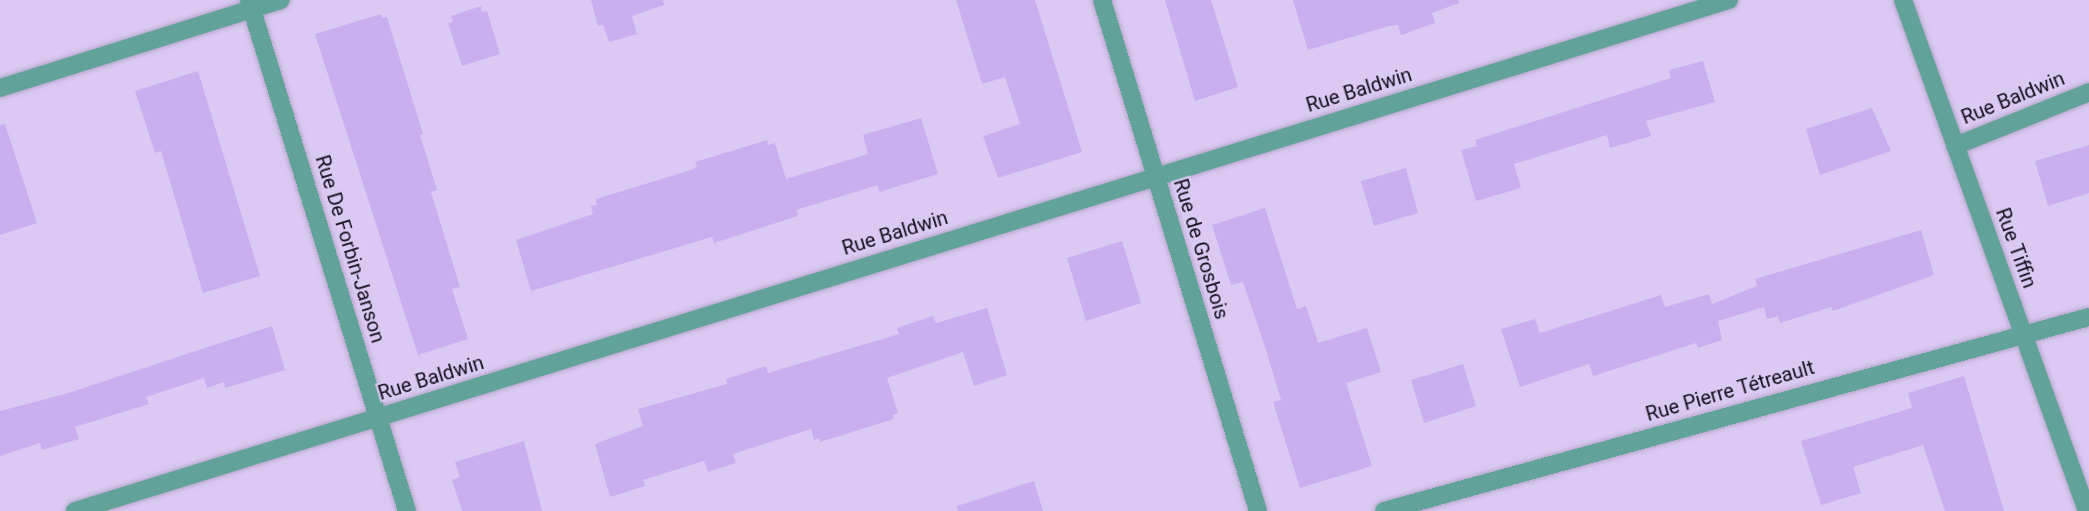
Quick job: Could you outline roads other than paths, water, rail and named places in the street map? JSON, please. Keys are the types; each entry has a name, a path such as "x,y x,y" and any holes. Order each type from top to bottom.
{"street":[{"path":"0,88 251,5 281,0"},
{"name":"Rue de Grosbois","path":"1102,0 1258,511"},
{"name":"Rue Baldwin","path":"75,511 1155,175 1729,0"},
{"name":"Rue Tiffin","path":"1903,0 2087,511"},
{"name":"Rue De Forbin-Janson","path":"251,5 407,511"},
{"name":"Rue Baldwin","path":"1955,146 2089,92"},
{"name":"Rue Pierre Tétreault","path":"1384,511 2024,333 2089,317"}]}
